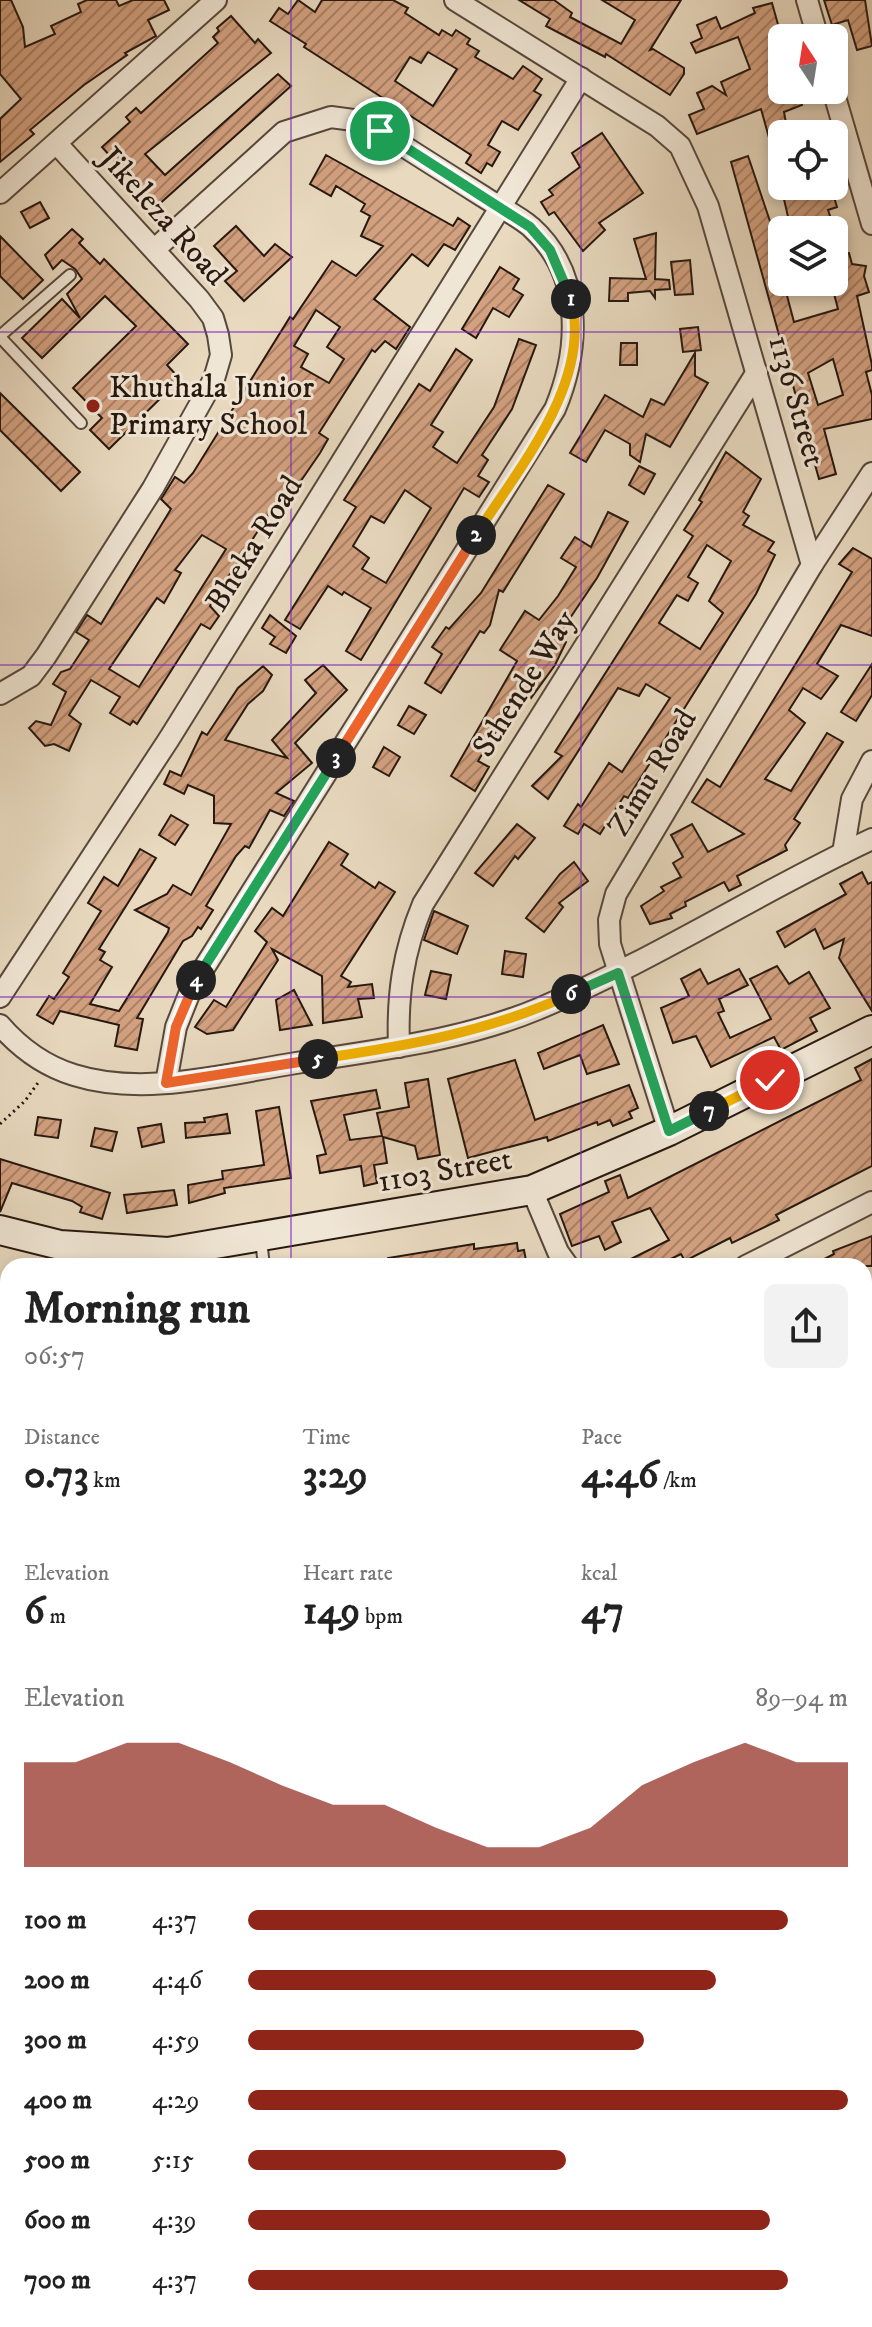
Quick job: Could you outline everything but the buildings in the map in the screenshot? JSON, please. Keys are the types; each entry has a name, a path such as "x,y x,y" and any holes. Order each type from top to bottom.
{"street":[{"name":"1136 Street","path":"455,0 657,126 680,146 708,206 812,565"},
{"path":"807,0 814,24"},
{"path":"0,193 208,3"},
{"name":"Bheka Road","path":"0,997 169,739 581,78"},
{"path":"837,104 872,224"},
{"path":"155,249 284,132 331,117 353,120 380,131 530,227 550,250 567,283 574,311 567,380 555,409 192,987 176,1027 166,1083"},
{"name":"Jikeleza Road","path":"0,694 31,676 46,656 153,488 214,379 221,355 213,318 155,249 57,144"},
{"path":"859,178 872,159"},
{"name":"Sthende Way","path":"399,1047 400,979 406,946 423,904 757,372"},
{"name":"Zimu Road","path":"669,1131 610,944 609,920 616,894 812,565 872,473"},
{"path":"843,853 852,799 872,761"},
{"path":"0,1025 14,1041 51,1065 75,1076 108,1081 166,1083 399,1047 497,1024 618,973 872,839"},
{"name":"1103 Street","path":"1,1233 60,1245 168,1252 532,1190 669,1131 872,1030"},
{"path":"532,1190 562,1258"},
{"path":"762,1258 872,1202"}],"lane":[{"path":"70,275 0,337 81,423"},
{"path":"261,1238 263,1258"}],"path":[{"path":"0,1124 25,1101 51,1065"}],"place":[{"name":"Khuthala Junior Primary School","path":"93,406"}],"route":[{"path":"380,131 530,227 550,250 567,283 574,311 573,346 567,380 555,409 192,987 176,1027 166,1083 440,1039 537,1010 618,973 669,1131 770,1080"}]}
